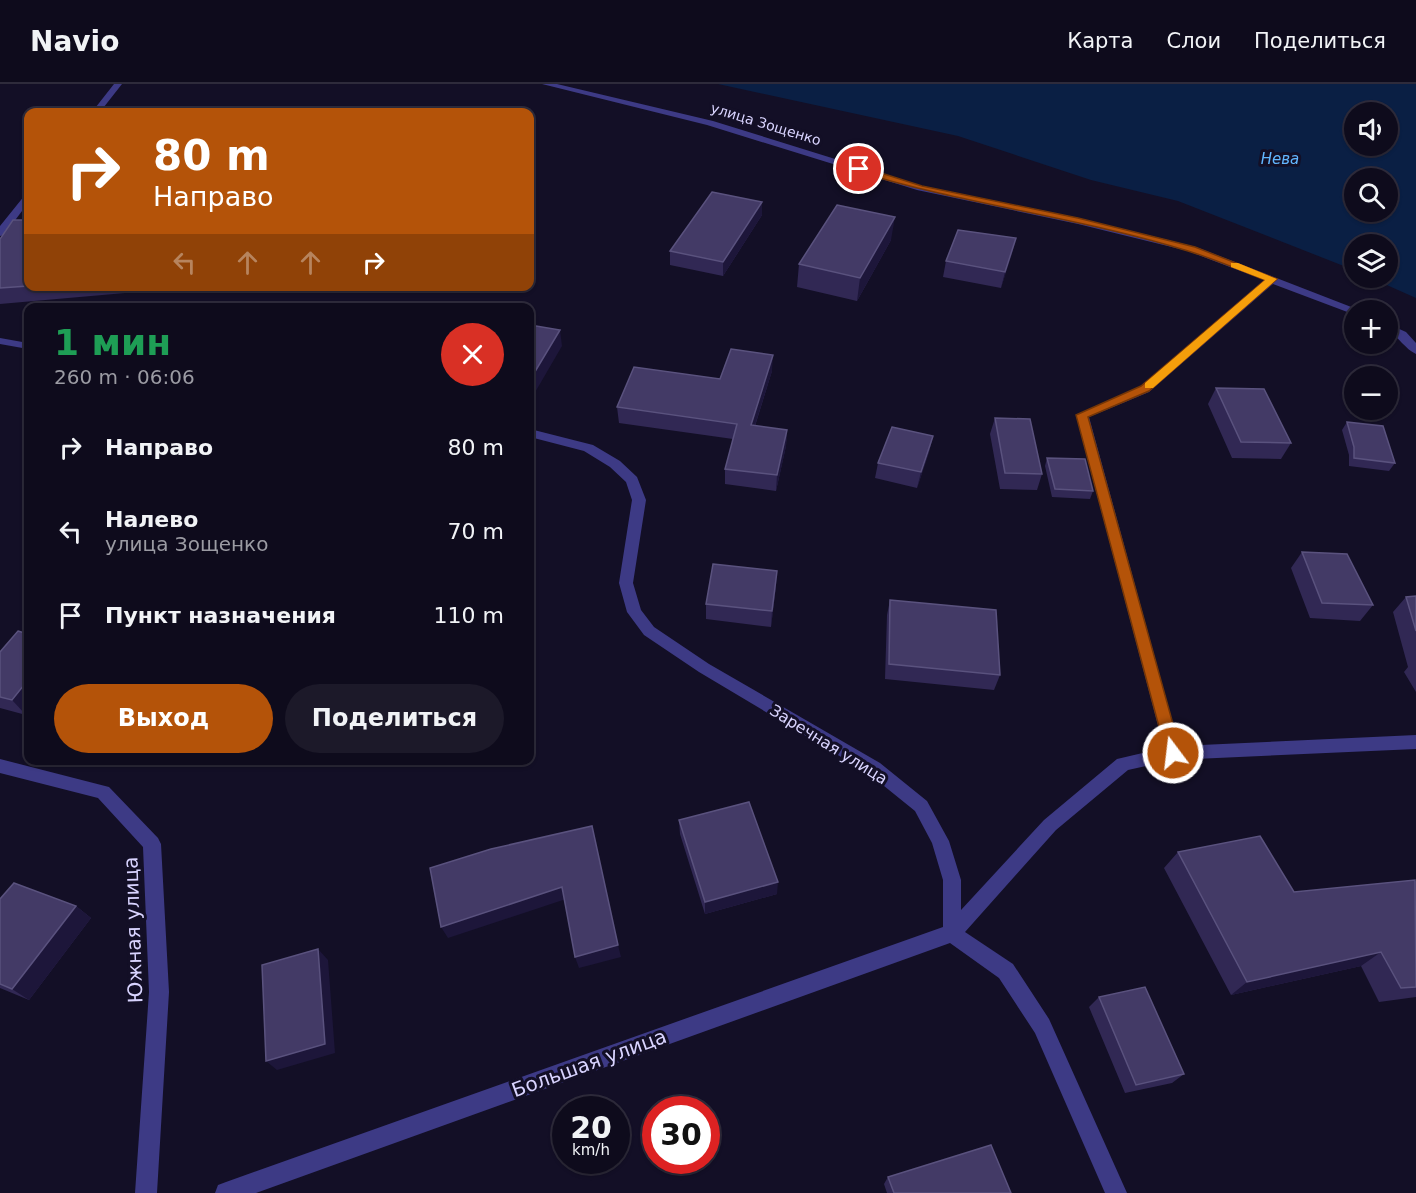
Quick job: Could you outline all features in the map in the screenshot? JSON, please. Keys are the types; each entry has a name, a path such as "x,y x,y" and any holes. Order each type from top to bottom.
{"street":[{"path":"99,108 118,84"},
{"name":"улица Зощенко","path":"546,84 710,123 920,188 1078,221 1192,249 1344,306"},
{"path":"0,232 24,202"},
{"path":"1173,753 1082,415 1145,389 1272,279"},
{"path":"1398,332 1416,350"},
{"path":"0,341 24,345"},
{"name":"Заречная улица","path":"534,434 588,448 615,464 632,480 639,500 626,583 634,612 649,631 704,668 874,768 921,806 940,841 952,880 952,933"},
{"path":"1116,1193 1042,1026 1005,971 952,933 1050,825 1123,764 1173,753 1416,742"},
{"name":"Южная улица","path":"0,766 103,792 152,844 159,992 146,1193"},
{"name":"Большая улица","path":"226,1193 952,933"}],"water":[{"name":"Нева","path":"718,84 1416,84 1416,298 1394,288 1398,288 1398,234 1344,234 1344,266 1178,201 1091,180 958,136"}],"building":[{"path":"712,192 762,202 723,262 670,251"},
{"path":"837,205 895,217 860,278 799,264"},
{"path":"13,220 24,220 24,286 0,288 0,239"},
{"path":"958,230 1016,238 1005,272 946,261"},
{"path":"534,326 560,330 534,373"},
{"path":"731,349 773,355 751,425 787,430 777,475 725,469 737,424 617,407 634,367 720,379"},
{"path":"1216,388 1264,389 1291,443 1241,442"},
{"path":"995,418 1030,419 1042,474 1005,473"},
{"path":"1347,422 1383,426 1395,463 1354,458 1354,447"},
{"path":"892,427 933,436 921,472 878,463"},
{"path":"1047,458 1085,459 1093,491 1055,489"},
{"path":"1302,552 1347,554 1373,605 1322,603"},
{"path":"713,564 777,571 772,611 706,604"},
{"path":"1416,596 1416,631 1406,597"},
{"path":"890,600 996,610 1000,675 889,664"},
{"path":"18,631 24,633 24,685 12,700 0,697 0,652"},
{"path":"749,802 778,882 705,902 679,820"},
{"path":"592,826 618,945 575,957 562,887 441,927 430,868 491,849"},
{"path":"1260,836 1294,892 1415,880 1416,987 1401,988 1381,952 1247,982 1178,852"},
{"path":"14,883 76,906 12,989 0,984 0,899"},
{"path":"318,949 325,1044 266,1061 262,965"},
{"path":"1145,987 1184,1074 1136,1085 1099,997"},
{"path":"991,1145 1011,1193 894,1193 888,1177"}],"slow traffic":[{"path":"1149,385 1272,279 1234,265"}],"route":[{"path":"859,169 920,188 1078,221 1192,249 1272,279 1145,389 1082,415 1173,753"}]}
